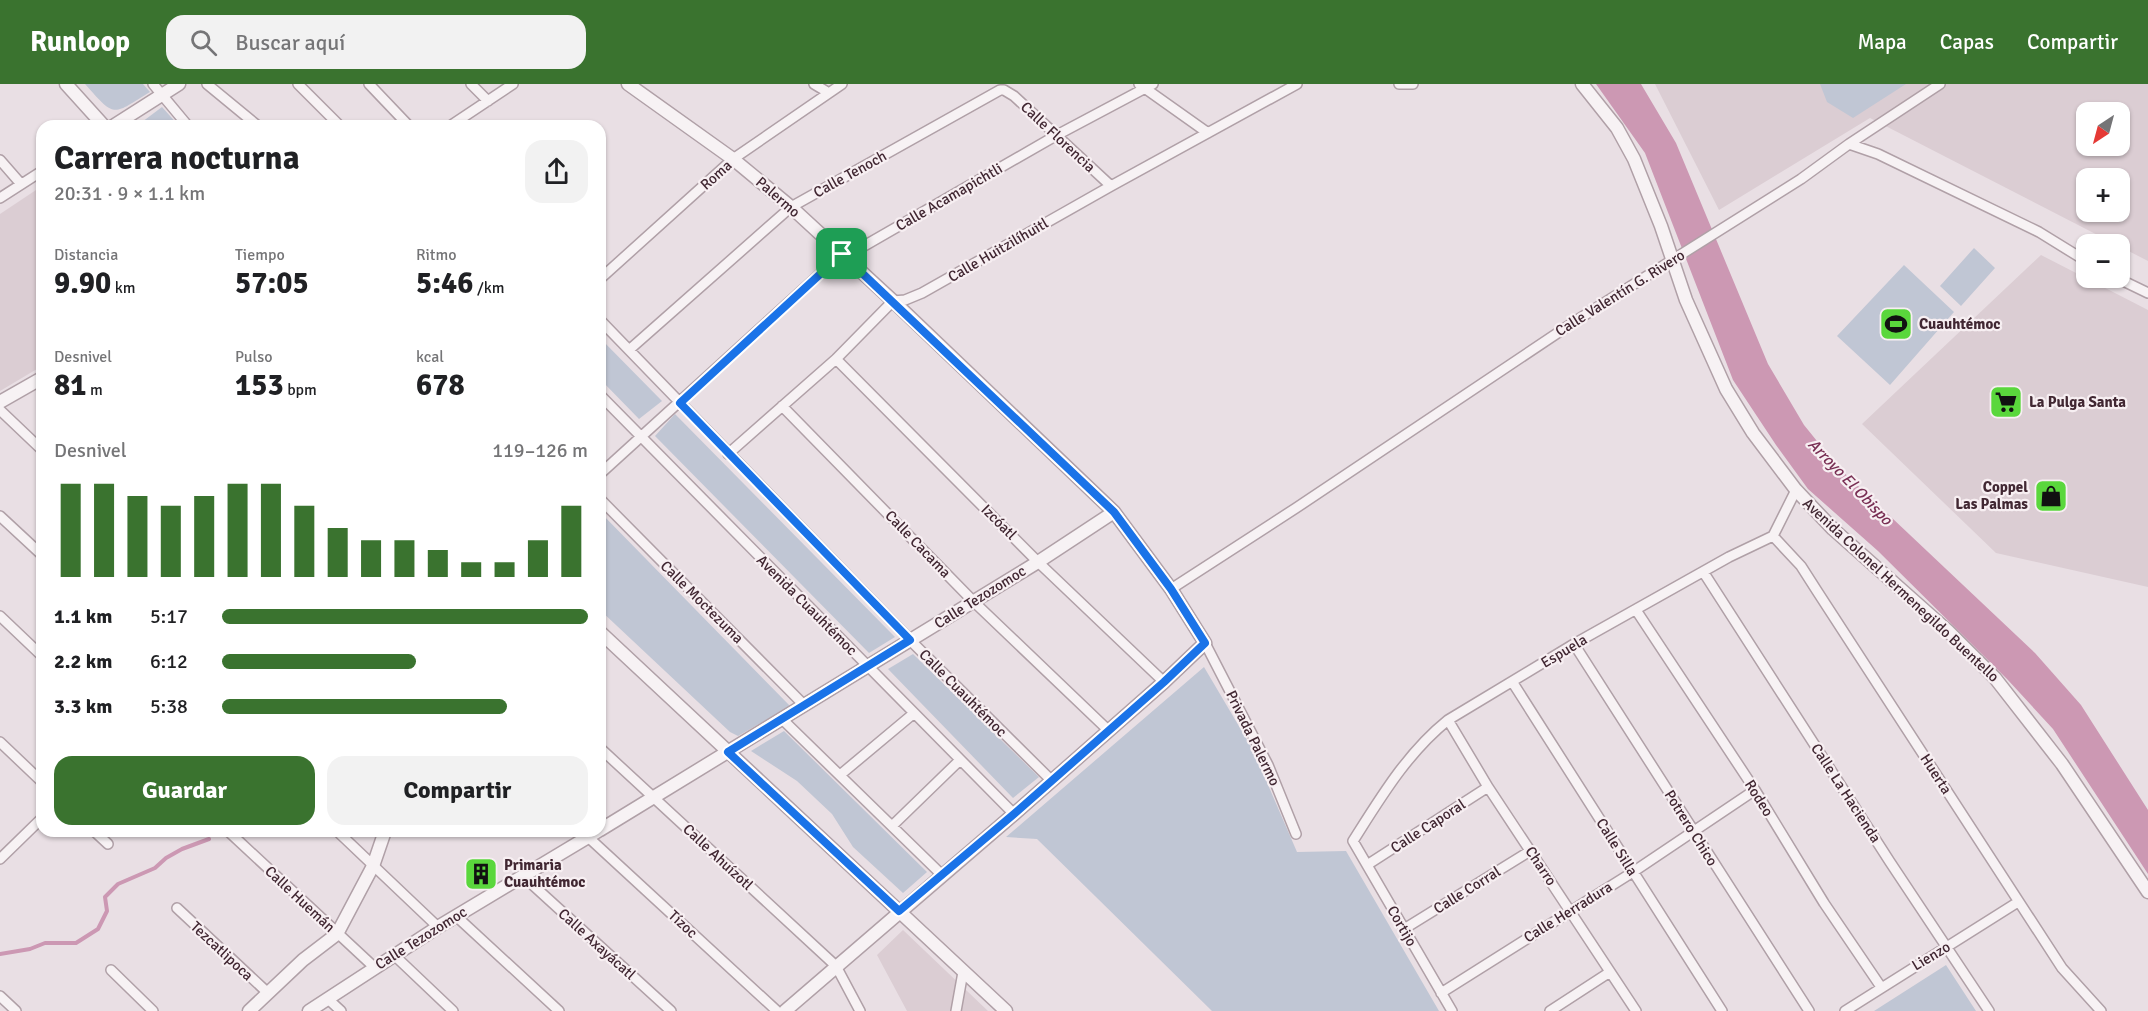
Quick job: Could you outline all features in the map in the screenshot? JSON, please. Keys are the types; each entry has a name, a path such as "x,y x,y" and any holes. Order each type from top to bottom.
{"street":[{"path":"66,84 99,120"},
{"path":"153,84 183,120"},
{"path":"122,120 179,84"},
{"path":"207,84 251,120"},
{"path":"298,84 334,120"},
{"path":"369,84 404,120"},
{"path":"471,84 488,101"},
{"path":"459,120 513,84"},
{"name":"Palermo","path":"628,84 733,159 791,207 1114,512 1171,589 1205,643"},
{"path":"814,84 829,93"},
{"name":"Roma","path":"606,274 733,159 842,84"},
{"name":"Calle Huitzilíhuitl","path":"893,301 905,300 922,293 1297,84"},
{"path":"1399,84 1413,84"},
{"name":"Avenida Colonel Hermenegildo Buentello","path":"1582,84 1617,128 1634,159 1675,258 1686,300 1726,389 1753,434 1796,490 1833,529 1948,631 1995,678 2062,764 2148,892"},
{"name":"Calle Valentín G. Rivero","path":"1171,589 1577,320 1801,179 1849,144 1940,84"},
{"path":"1146,85 1208,133"},
{"name":"Calle Acamapichtli","path":"606,469 842,254 864,246 1146,85"},
{"name":"Calle Florencia","path":"1004,90 1058,135 1111,186"},
{"name":"Calle Tenoch","path":"629,350 791,207 996,92 1004,90"},
{"path":"1849,144 1878,154 2039,232 2076,255"},
{"path":"0,160 21,184"},
{"path":"0,198 36,175"},
{"path":"2130,284 2148,293"},
{"path":"728,454 836,359 893,301"},
{"name":"Calle Cuauhtémoc","path":"606,326 910,640 1051,780"},
{"name":"Izcóatl","path":"836,359 1038,561 1164,682"},
{"path":"0,402 36,381"},
{"name":"Avenida Cuauhtémoc","path":"606,400 1014,814"},
{"name":"Calle Cacama","path":"782,406 973,601 1108,730"},
{"path":"0,410 36,444"},
{"path":"1773,536 1796,490"},
{"name":"Calle Moctezuma","path":"606,504 804,705"},
{"name":"Calle Tezozomoc","path":"606,827 1114,512"},
{"path":"0,516 36,549"},
{"name":"Espuela","path":"1353,842 1397,772 1433,732 1448,720 1513,683 1574,644 1729,557 1773,536"},
{"name":"Huerta","path":"1773,536 1801,566 2062,968 2101,1011"},
{"name":"Calle La Hacienda","path":"1704,573 1989,1011"},
{"name":"Rodeo","path":"1636,610 1755,790 1824,903 1881,987"},
{"path":"0,616 36,650"},
{"path":"606,638 1006,1011"},
{"path":"785,1011 1014,814 1205,643"},
{"name":"Privada Palermo","path":"1205,643 1268,765 1296,834"},
{"name":"Potrero Chico","path":"1574,644 1809,1011"},
{"name":"Calle Silla","path":"1513,683 1722,1011"},
{"path":"840,775 913,714"},
{"path":"782,719 942,875"},
{"name":"Charro","path":"1448,720 1488,786 1636,1011"},
{"path":"0,742 36,776"},
{"name":"Calle Ahuízotl","path":"606,753 836,966 860,1011"},
{"path":"892,826 960,760"},
{"name":"Calle Caporal","path":"1367,865 1488,786"},
{"name":"Calle Herradura","path":"1441,993 1633,872 1755,790"},
{"path":"0,859 36,824"},
{"path":"100,837 108,844"},
{"name":"Calle Huemán","path":"234,837 374,967"},
{"path":"343,837 438,927"},
{"path":"249,1011 303,960 337,934 374,866 383,837"},
{"name":"Calle Tezozomoc","path":"309,1011 438,927 589,837"},
{"name":"Tízoc","path":"600,837 777,1011"},
{"name":"Cortijo","path":"1353,842 1452,1011"},
{"name":"Calle Corral","path":"1404,929 1530,851"},
{"name":"Calle Axayácatl","path":"524,876 671,1011"},
{"name":"Lienzo","path":"1845,1011 2018,902"},
{"name":"Tezcatlipoca","path":"177,908 268,993"},
{"path":"456,916 559,1011"},
{"path":"394,955 453,1011"},
{"path":"111,970 153,1011"},
{"path":"956,1011 963,972"},
{"path":"1550,1011 1610,972"},
{"path":"0,996 16,1011"},
{"path":"328,999 341,1011"}],"shaded area":[{"path":"85,84 143,84 150,92 121,109 115,110 103,103"},
{"path":"1655,84 2148,84 2148,261 2130,252 2130,234 2096,234 1870,118 1719,210"},
{"path":"1820,84 1906,84 1853,118 1827,102"},
{"path":"162,107 174,120 145,120"},
{"path":"36,190 36,370 0,391 0,214"},
{"path":"1974,248 1995,268 1961,306 1940,286"},
{"name":"La Pulga Santa","path":"2041,255 2076,273 2076,288 2105,288 2148,310 2148,587 1996,553 1862,424"},
{"name":"Cuauhtémoc","path":"1904,265 1954,312 1890,385 1837,336"},
{"path":"606,344 662,401 639,419 606,385"},
{"path":"675,414 895,637 869,653 655,436"},
{"path":"606,518 790,706 738,736 730,732 606,616"},
{"path":"913,654 1039,777 1013,798 888,669"},
{"path":"1204,667 1253,750 1297,852 1346,851 1439,1011 1212,1011 1037,839 1006,837"},
{"path":"784,731 927,872 903,893 853,847 832,814 797,781 751,751"},
{"path":"903,930 988,1011 907,1011 877,955"},
{"path":"1946,965 1976,1011 1874,1011"}],"water":[{"name":"Arroyo El Obispo","path":"1596,84 1641,84 1676,143 1768,364 1804,425 1838,467 2035,653 2081,705 2148,810 2148,874 2053,729 2007,679 1878,551 1808,489 1776,445 1733,380 1645,153"}],"waterway":[{"path":"0,954 30,949 45,943 76,943 98,929 107,911 105,897 118,884 155,868 166,858 182,849 209,839"}],"place":[{"name":"Cuauhtémoc","path":"1896,324"},
{"name":"La Pulga Santa","path":"2006,402"},
{"name":"Coppel Las Palmas","path":"2051,496"},
{"name":"Primaria Cuauhtémoc","path":"481,874"}],"route":[{"path":"842,254 1114,512 1171,589 1205,643 1014,814 899,911 728,752 910,640 680,403 842,254"}]}
